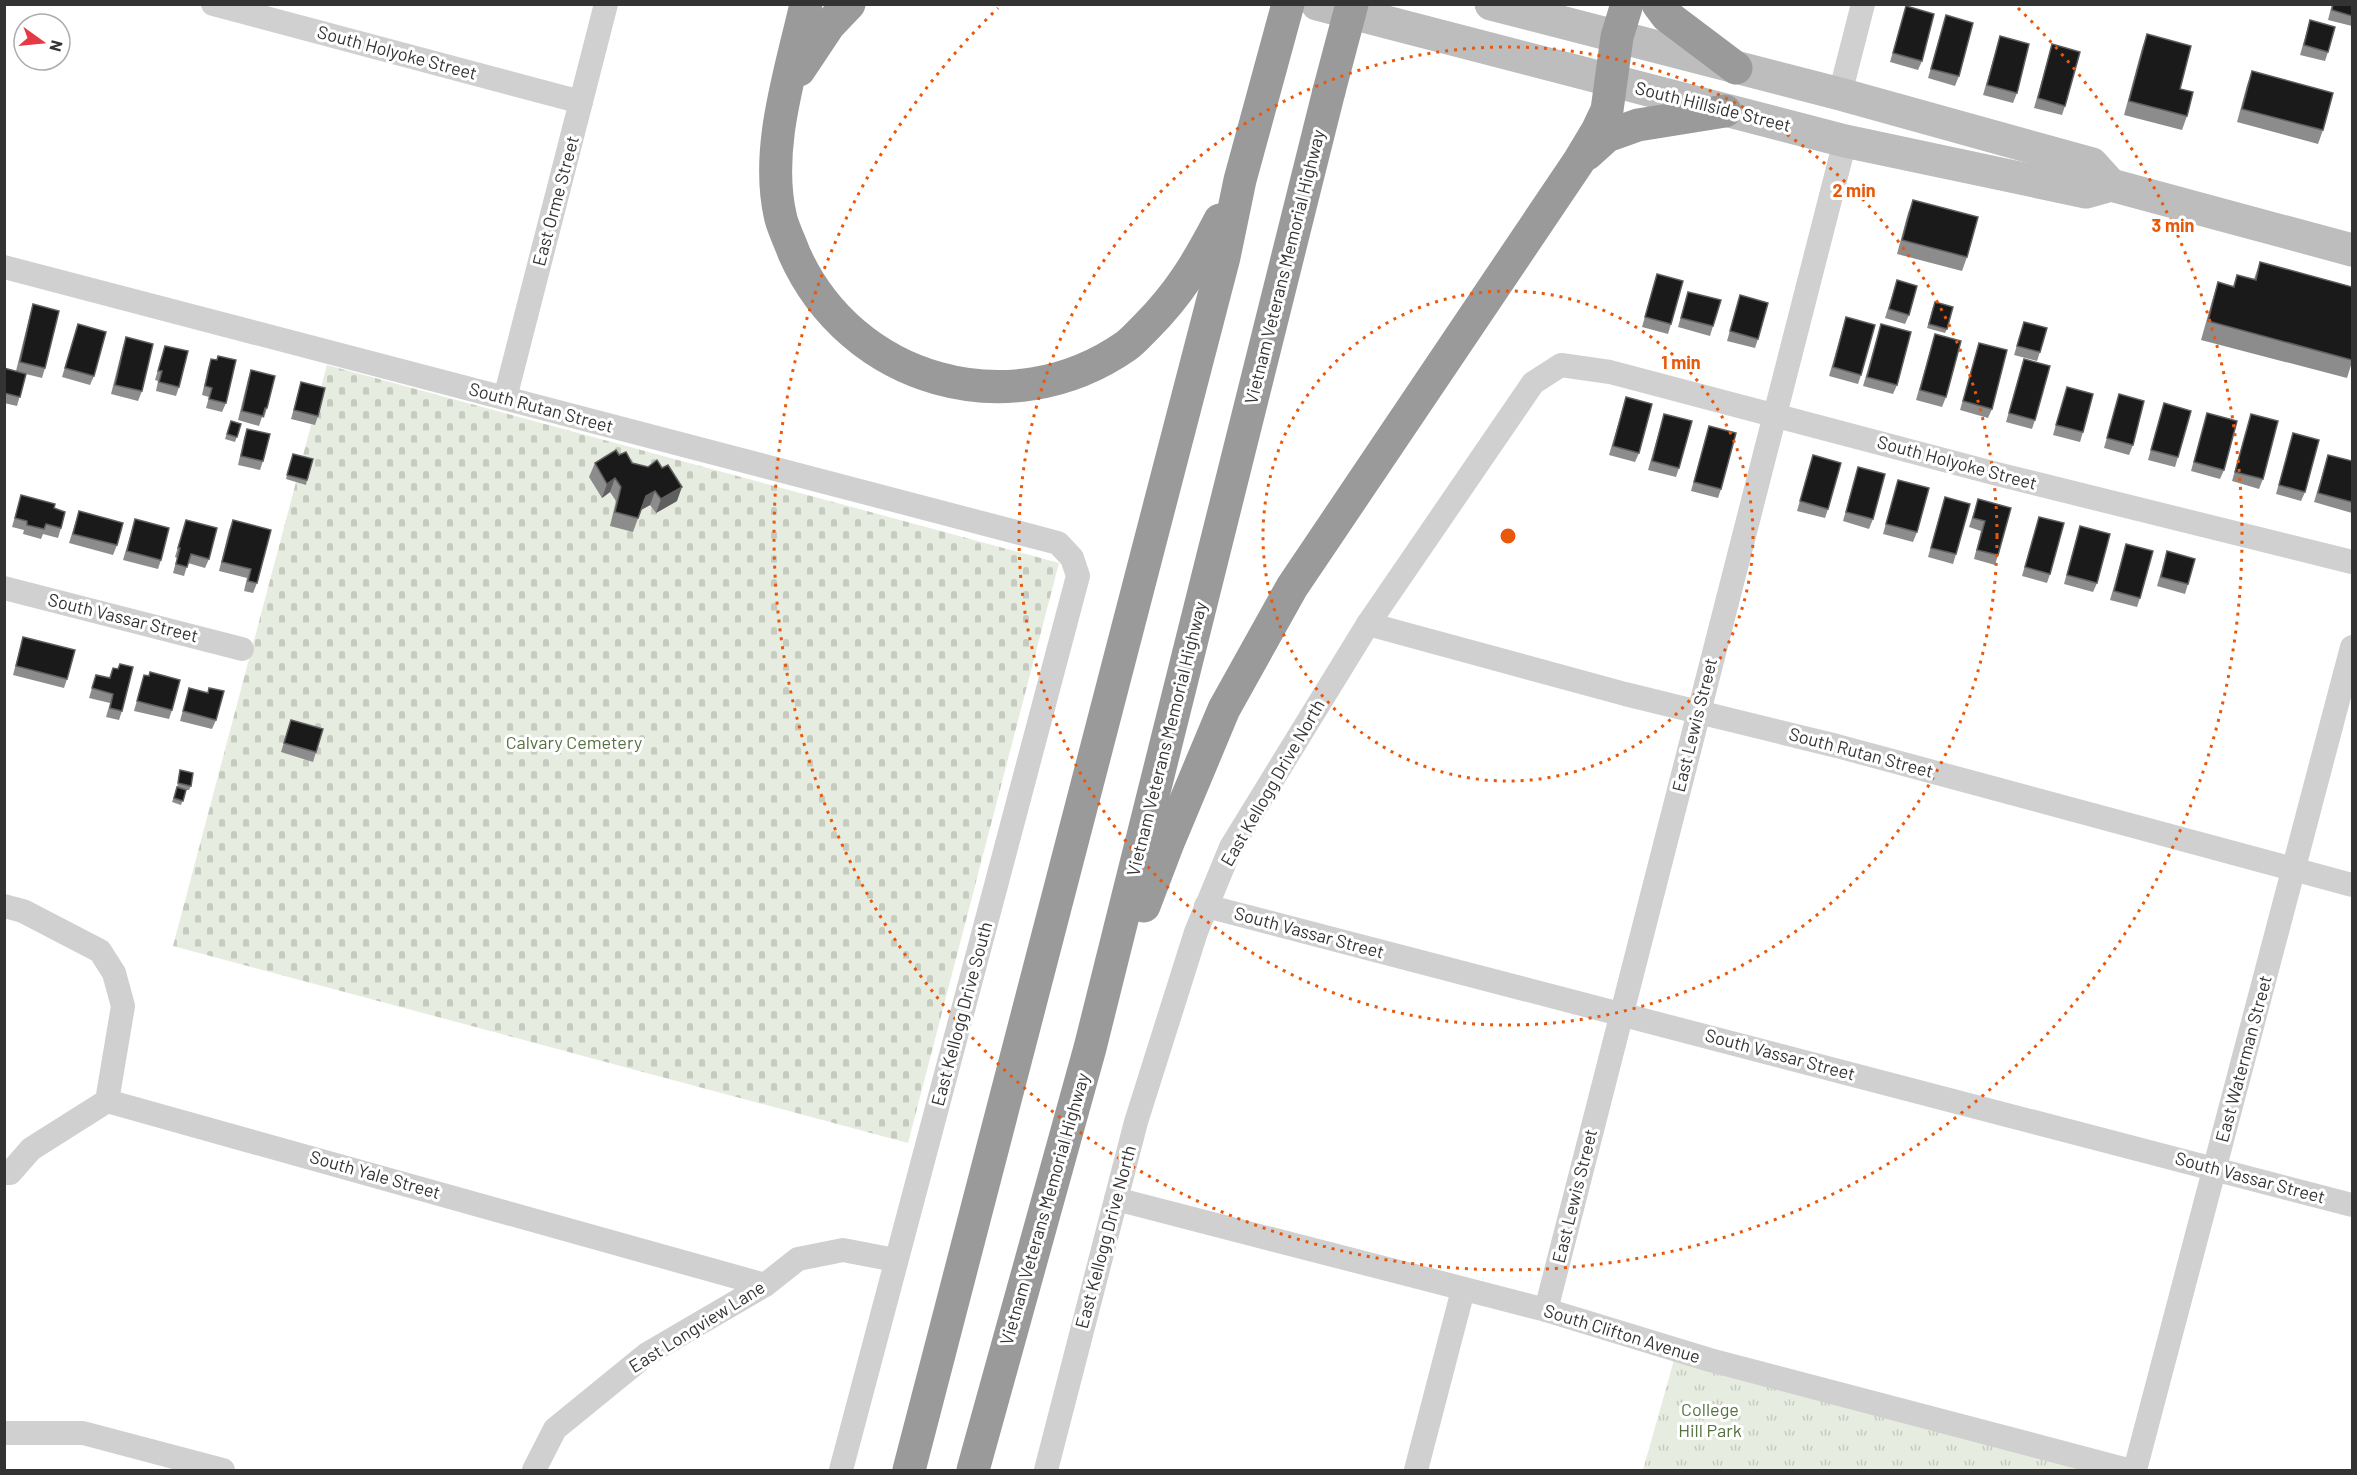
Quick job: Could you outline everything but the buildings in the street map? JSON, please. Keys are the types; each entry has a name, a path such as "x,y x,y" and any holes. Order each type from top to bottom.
{"highway":[{"path":"806,4 784,104 775,160 775,183 785,230 803,271 823,303 849,330 877,351 904,366 934,377 961,383 1012,386 1068,376 1098,364 1128,345 1179,291 1199,260 1240,180"},
{"path":"784,104 804,62 829,25 849,4"},
{"path":"909,1470 1218,280 1240,180 1288,4"},
{"name":"Vietnam Veterans Memorial Highway","path":"973,1470 1090,1048 1352,4"},
{"path":"1090,1048 1168,843 1224,710 1292,588 1597,131 1607,110 1617,37 1628,4"},
{"path":"1658,4 1667,16 1736,68"},
{"path":"1579,161 1607,136 1638,125 1725,111"}],"main road":[{"name":"South Hillside Street","path":"1317,4 1845,141 2086,192 2111,185 2352,250"},
{"path":"1491,4 1840,94 2092,164 2111,185"}],"street":[{"name":"South Holyoke Street","path":"213,4 581,102"},
{"name":"East Orme Street","path":"505,398 606,4"},
{"path":"1840,94 1863,4"},
{"name":"East Lewis Street","path":"1546,1310 1845,141"},
{"name":"South Rutan Street","path":"4,267 1058,543 1072,558"},
{"name":"South Holyoke Street","path":"1561,365 1610,372 1997,474 2352,562"},
{"name":"East Kellogg Drive North","path":"1046,1470 1136,1122 1196,932 1231,847 1368,624 1533,383 1561,365"},
{"name":"East Kellogg Drive South","path":"841,1470 1078,576 1072,558"},
{"name":"South Vassar Street","path":"4,588 242,649"},
{"name":"South Rutan Street","path":"1368,624 1698,712 1837,746 2352,885"},
{"name":"East Waterman Street","path":"2135,1470 2352,647"},
{"path":"4,906 24,911 100,951 114,973 123,1006 107,1101 31,1149 6,1175"},
{"name":"South Vassar Street","path":"1206,906 2352,1205"},
{"name":"South Yale Street","path":"107,1101 765,1285"},
{"name":"South Clifton Avenue","path":"1116,1198 1546,1310 1710,1360 2128,1470"},
{"name":"East Longview Lane","path":"534,1470 555,1429 647,1354 765,1285 798,1259 843,1250 895,1260"},
{"path":"1416,1470 1463,1290"},
{"path":"4,1433 83,1433 223,1470"}],"green space":[{"name":"Calvary Cemetery","path":"327,365 1059,563 908,1143 173,946"},
{"name":"College Hill Park","path":"1674,1360 2086,1470 1643,1470"}]}
